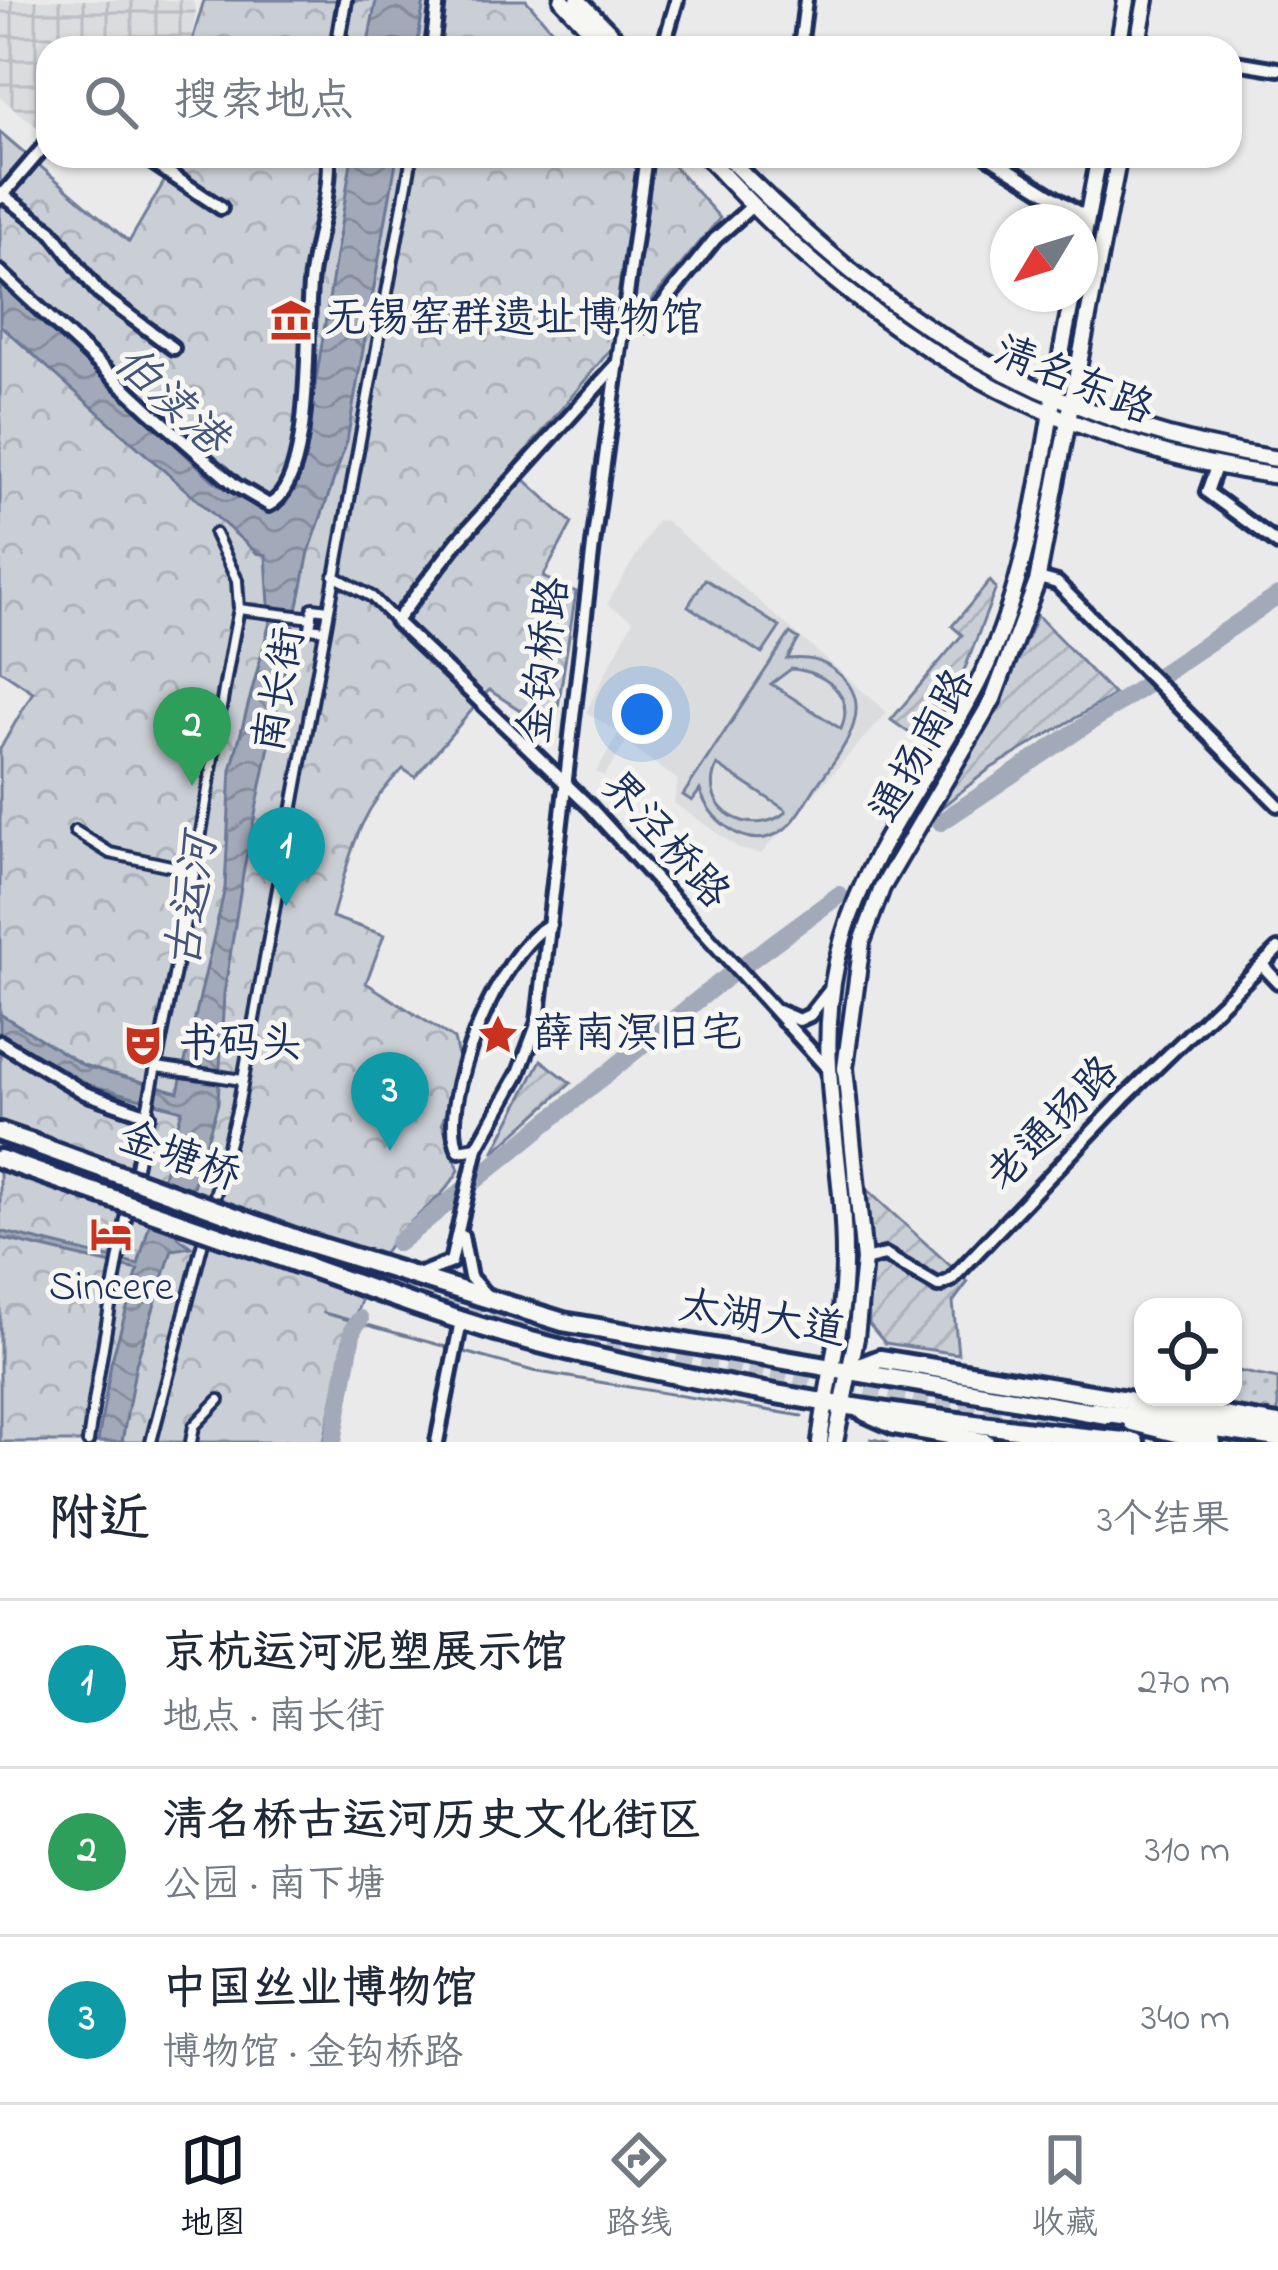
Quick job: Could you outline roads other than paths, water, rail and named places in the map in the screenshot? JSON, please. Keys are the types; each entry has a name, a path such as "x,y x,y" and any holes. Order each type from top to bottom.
{"main road":[{"path":"562,0 596,36"},
{"path":"578,0 613,36"},
{"path":"1120,36 1126,0"},
{"path":"1142,36 1146,0"},
{"name":"清名东路","path":"717,168 813,265 920,348 1071,422 1216,467 1278,476"},
{"name":"清名东路","path":"738,168 822,252 955,349 1052,394 1168,436 1278,459"},
{"path":"1090,204 1097,168"},
{"name":"通扬南路","path":"840,1370 864,1260 844,1068 862,942 882,888 993,699 1039,578 1117,168"},
{"name":"通扬南路","path":"840,1370 844,1260 826,1067 832,987 864,880 975,690 1000,632 1029,529 1069,312"},
{"name":"金塘桥","path":"0,1132 305,1242"},
{"name":"太湖大道","path":"0,1160 460,1321 536,1342 834,1401 1056,1438 1136,1442"},
{"name":"太湖大道","path":"305,1242 563,1322 1094,1411 1212,1442"},
{"path":"820,1442 840,1370 880,1359 1278,1425"},
{"path":"834,1401 835,1442"},
{"path":"834,1401 894,1426 986,1442"},
{"path":"1094,1411 1278,1438"},
{"path":"1056,1438 1089,1442"}],"street":[{"path":"339,36 345,0"},
{"path":"434,36 438,0"},
{"path":"666,36 677,0"},
{"path":"802,36 806,0"},
{"path":"1242,64 1278,69"},
{"path":"36,156 1,195 51,231 99,293 173,348"},
{"path":"161,168 221,208"},
{"path":"0,272 236,485 262,503 278,501 292,468 310,376 304,340 329,168"},
{"name":"南长街","path":"151,1442 242,1080 410,168"},
{"name":"金钩桥路","path":"461,1218 477,1148 530,1048 550,926 564,781 644,168"},
{"path":"1007,168 1065,204"},
{"path":"646,325 715,239 752,207"},
{"path":"334,576 372,597 396,621 472,525 618,363"},
{"path":"1216,467 1207,492 1278,544"},
{"path":"88,1442 115,1265 150,1110 157,1067 154,1056 194,871 239,609 237,580 215,534"},
{"path":"1039,578 1057,584 1278,805"},
{"path":"239,609 312,618 328,610"},
{"path":"312,618 325,630"},
{"name":"界泾桥路","path":"396,621 564,781 826,1067"},
{"path":"75,831 110,854 194,871"},
{"path":"477,1148 459,1150 450,1124 469,1040 504,980 550,926"},
{"name":"老通扬路","path":"864,1260 885,1255 938,1286 952,1280 1124,1098 1278,950"},
{"path":"1262,965 1278,982"},
{"path":"770,1005 799,1020 810,1015 832,987"},
{"path":"0,1042 85,1093 150,1110"},
{"path":"157,1067 242,1080"},
{"path":"411,1276 435,1273 451,1262 461,1218"},
{"path":"461,1218 470,1277 497,1304"},
{"path":"437,1442 460,1321"},
{"path":"191,1442 194,1426 219,1400"}],"water":[{"path":"376,0 424,0 419,36 369,36"},
{"path":"350,168 395,168 347,441 309,552 244,868 224,994 218,1103 178,1237 191,1247 172,1250 136,1364 122,1442 98,1442 111,1363 138,1270 0,1238 0,1231 138,1265 182,1110 79,1082 0,1034 0,1014 83,1065 178,1092 225,888 231,770 270,622 266,555 257,553 0,325 0,281 213,480 246,501 271,507 281,503 304,455"}],"waterway":[{"path":"941,822 1278,596"},
{"path":"398,1243 715,986 839,895"},
{"path":"324,1313 533,1371 802,1416"},
{"path":"333,1442 353,1329 360,1319"},
{"path":"871,1439 888,1442"}],"tunnel":[{"path":"354,1265 535,1325 576,1332"},
{"path":"558,1340 1041,1424"}],"place":[{"name":"无锡窑群遗址博物馆","path":"291,320"},
{"name":"清名桥古运河历史文化街区","path":"192,786"},
{"name":"京杭运河泥塑展示馆","path":"286,906"},
{"name":"薛南溟旧宅","path":"498,1035"},
{"name":"书码头","path":"143,1045"},
{"name":"中国丝业博物馆","path":"390,1151"},
{"name":"Sincere","path":"111,1234"}],"water label":[{"name":"伯渎港","path":"169,402"},
{"name":"古运河","path":"194,902"}]}
